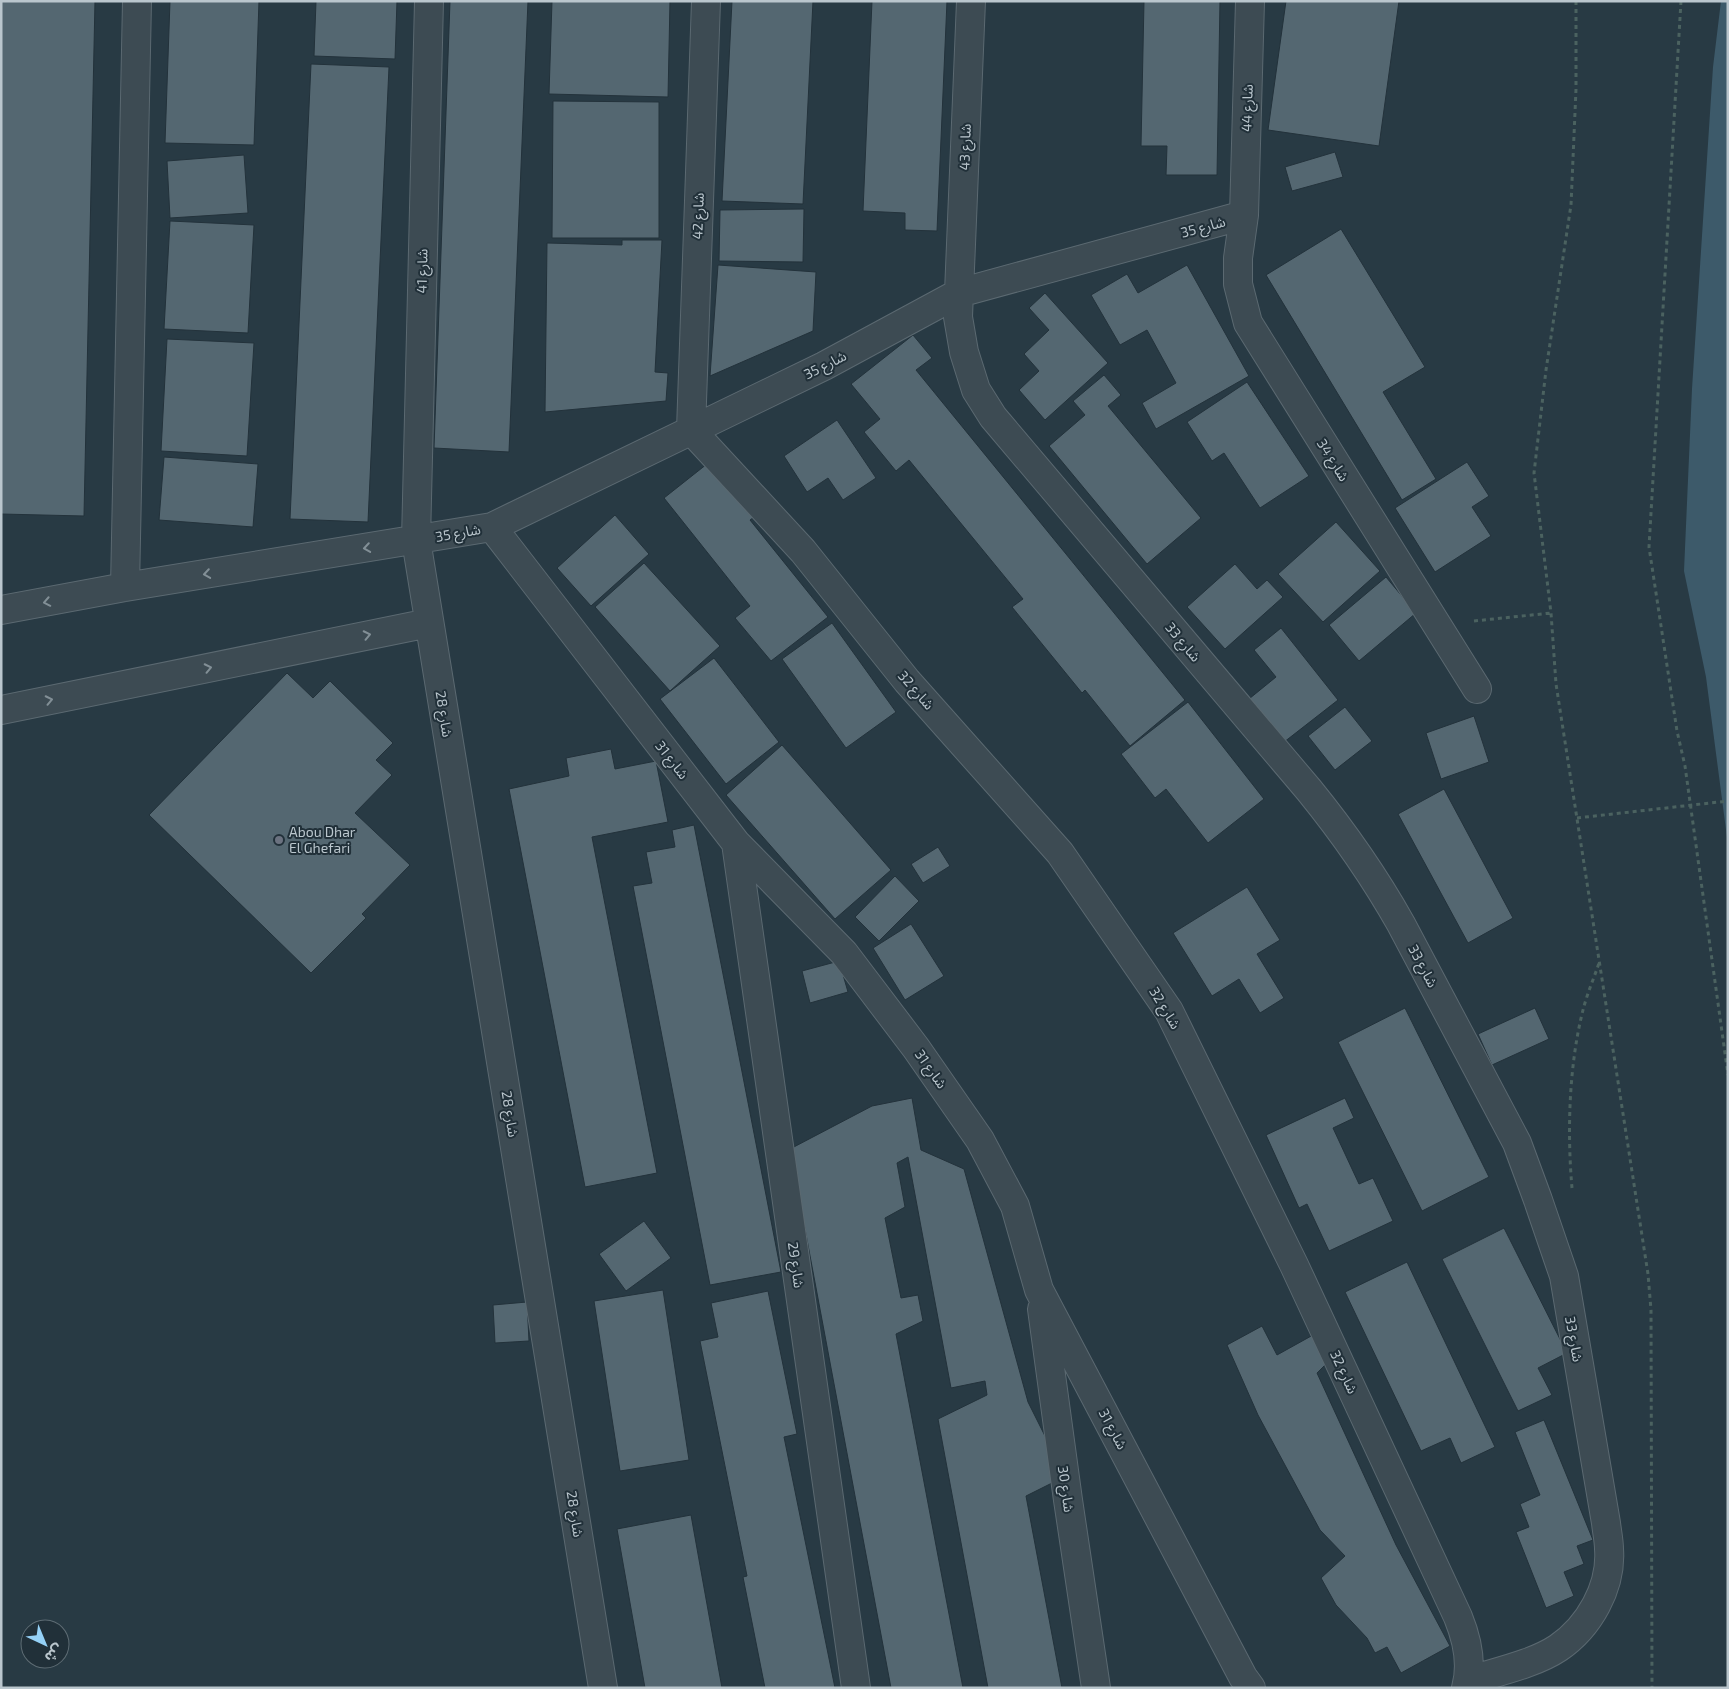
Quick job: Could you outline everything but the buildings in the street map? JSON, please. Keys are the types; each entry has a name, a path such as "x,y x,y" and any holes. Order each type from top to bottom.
{"street":[{"path":"125,587 138,1"},
{"name":"شارع 41","path":"416,540 429,1"},
{"name":"شارع 42","path":"691,430 706,1"},
{"name":"شارع 43","path":"959,293 971,1"},
{"name":"شارع 44","path":"1244,215 1250,1"},
{"name":"شارع 35","path":"1,610 125,587 492,527 824,366 959,293 1244,215"},
{"name":"شارع 34","path":"1244,215 1238,258 1238,284 1248,323 1477,689"},
{"name":"شارع 33","path":"959,293 958,317 964,352 976,390 993,417 1335,821 1358,854 1381,888 1401,924 1517,1143 1538,1200 1564,1276 1610,1551 1606,1579 1596,1606 1580,1629 1558,1648 1533,1660 1467,1685"},
{"name":"شارع 32","path":"691,430 803,551 907,681 1060,853 1169,1011 1294,1265 1458,1617 1466,1637 1469,1660 1467,1685"},
{"name":"شارع 31","path":"492,527 736,843 844,954 916,1048 975,1132 1015,1206 1040,1290 1243,1677 1252,1688"},
{"name":"شارع 28","path":"416,540 603,1688"},
{"path":"1,710 430,623"},
{"name":"شارع 29","path":"736,843 856,1688"},
{"name":"شارع 30","path":"1040,1290 1068,1500 1096,1688"}],"path":[{"path":"1576,1 1576,89 1570,206 1546,370 1534,472 1551,613 1556,684 1648,1274 1651,1310 1652,1688"},
{"path":"1681,1 1649,547 1677,731 1685,766 1728,1075"},
{"path":"1436,625 1551,613"},
{"path":"1577,818 1728,801"},
{"path":"1572,1190 1570,1166 1573,1068 1583,1009 1599,962"}],"water":[{"path":"1721,1 1728,1 1728,845 1706,677 1684,571 1692,389 1713,67"}],"place":[{"name":"Abou Dhar El Ghefari","path":"279,840"}]}
